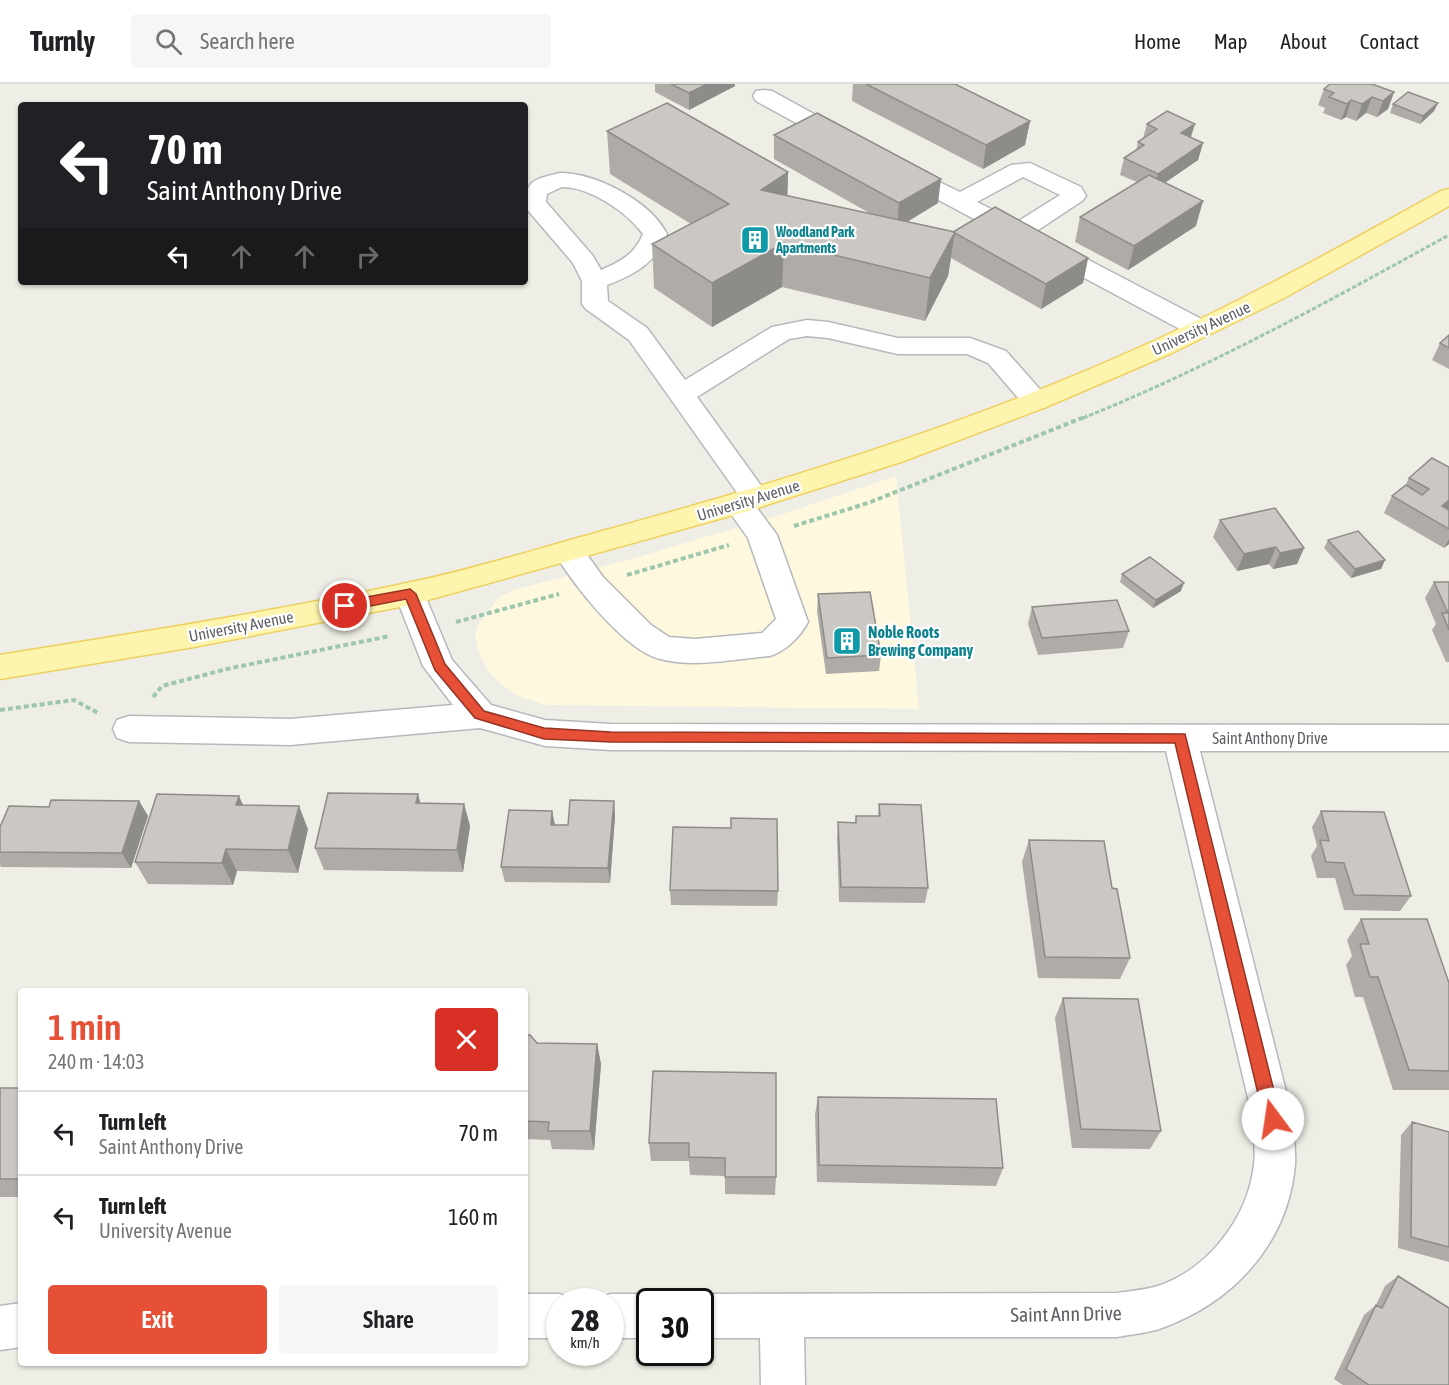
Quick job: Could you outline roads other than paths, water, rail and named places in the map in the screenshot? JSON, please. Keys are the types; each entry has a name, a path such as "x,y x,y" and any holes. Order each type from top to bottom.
{"main road":[{"name":"University Avenue","path":"0,666 194,635 410,594 569,552 747,501 894,454 1036,401 1200,329 1275,293 1449,196"}],"street":[{"path":"764,96 1200,329"},
{"path":"959,202 1018,170 1030,170 1073,192 1074,196 1017,233"},
{"path":"569,552 592,585 640,633 663,648 695,651 770,644 793,622 762,535 747,501 682,394 638,334 595,304 594,281 584,261 534,202 534,194 538,188 561,181 594,185 612,195 652,228 655,234 652,247 642,259 622,271 594,281"},
{"path":"682,394 781,333 807,328 828,330 913,348 952,344 970,345 997,357 1036,401"},
{"path":"410,594 439,666 480,715"},
{"path":"129,729 290,732 480,715"},
{"name":"Saint Anthony Drive","path":"480,715 544,733 611,737 1449,738"},
{"name":"Saint Ann Drive","path":"714,1316 1118,1315 1162,1306 1209,1283 1245,1247 1265,1211 1275,1168 1273,1119 1180,738"},
{"path":"528,1316 546,1316"},
{"path":"782,1316 783,1385"},
{"path":"0,1328 18,1325"}],"place":[{"name":"Woodland Park Apartments","path":"755,240"},
{"name":"Noble Roots Brewing Company","path":"847,641"}]}
